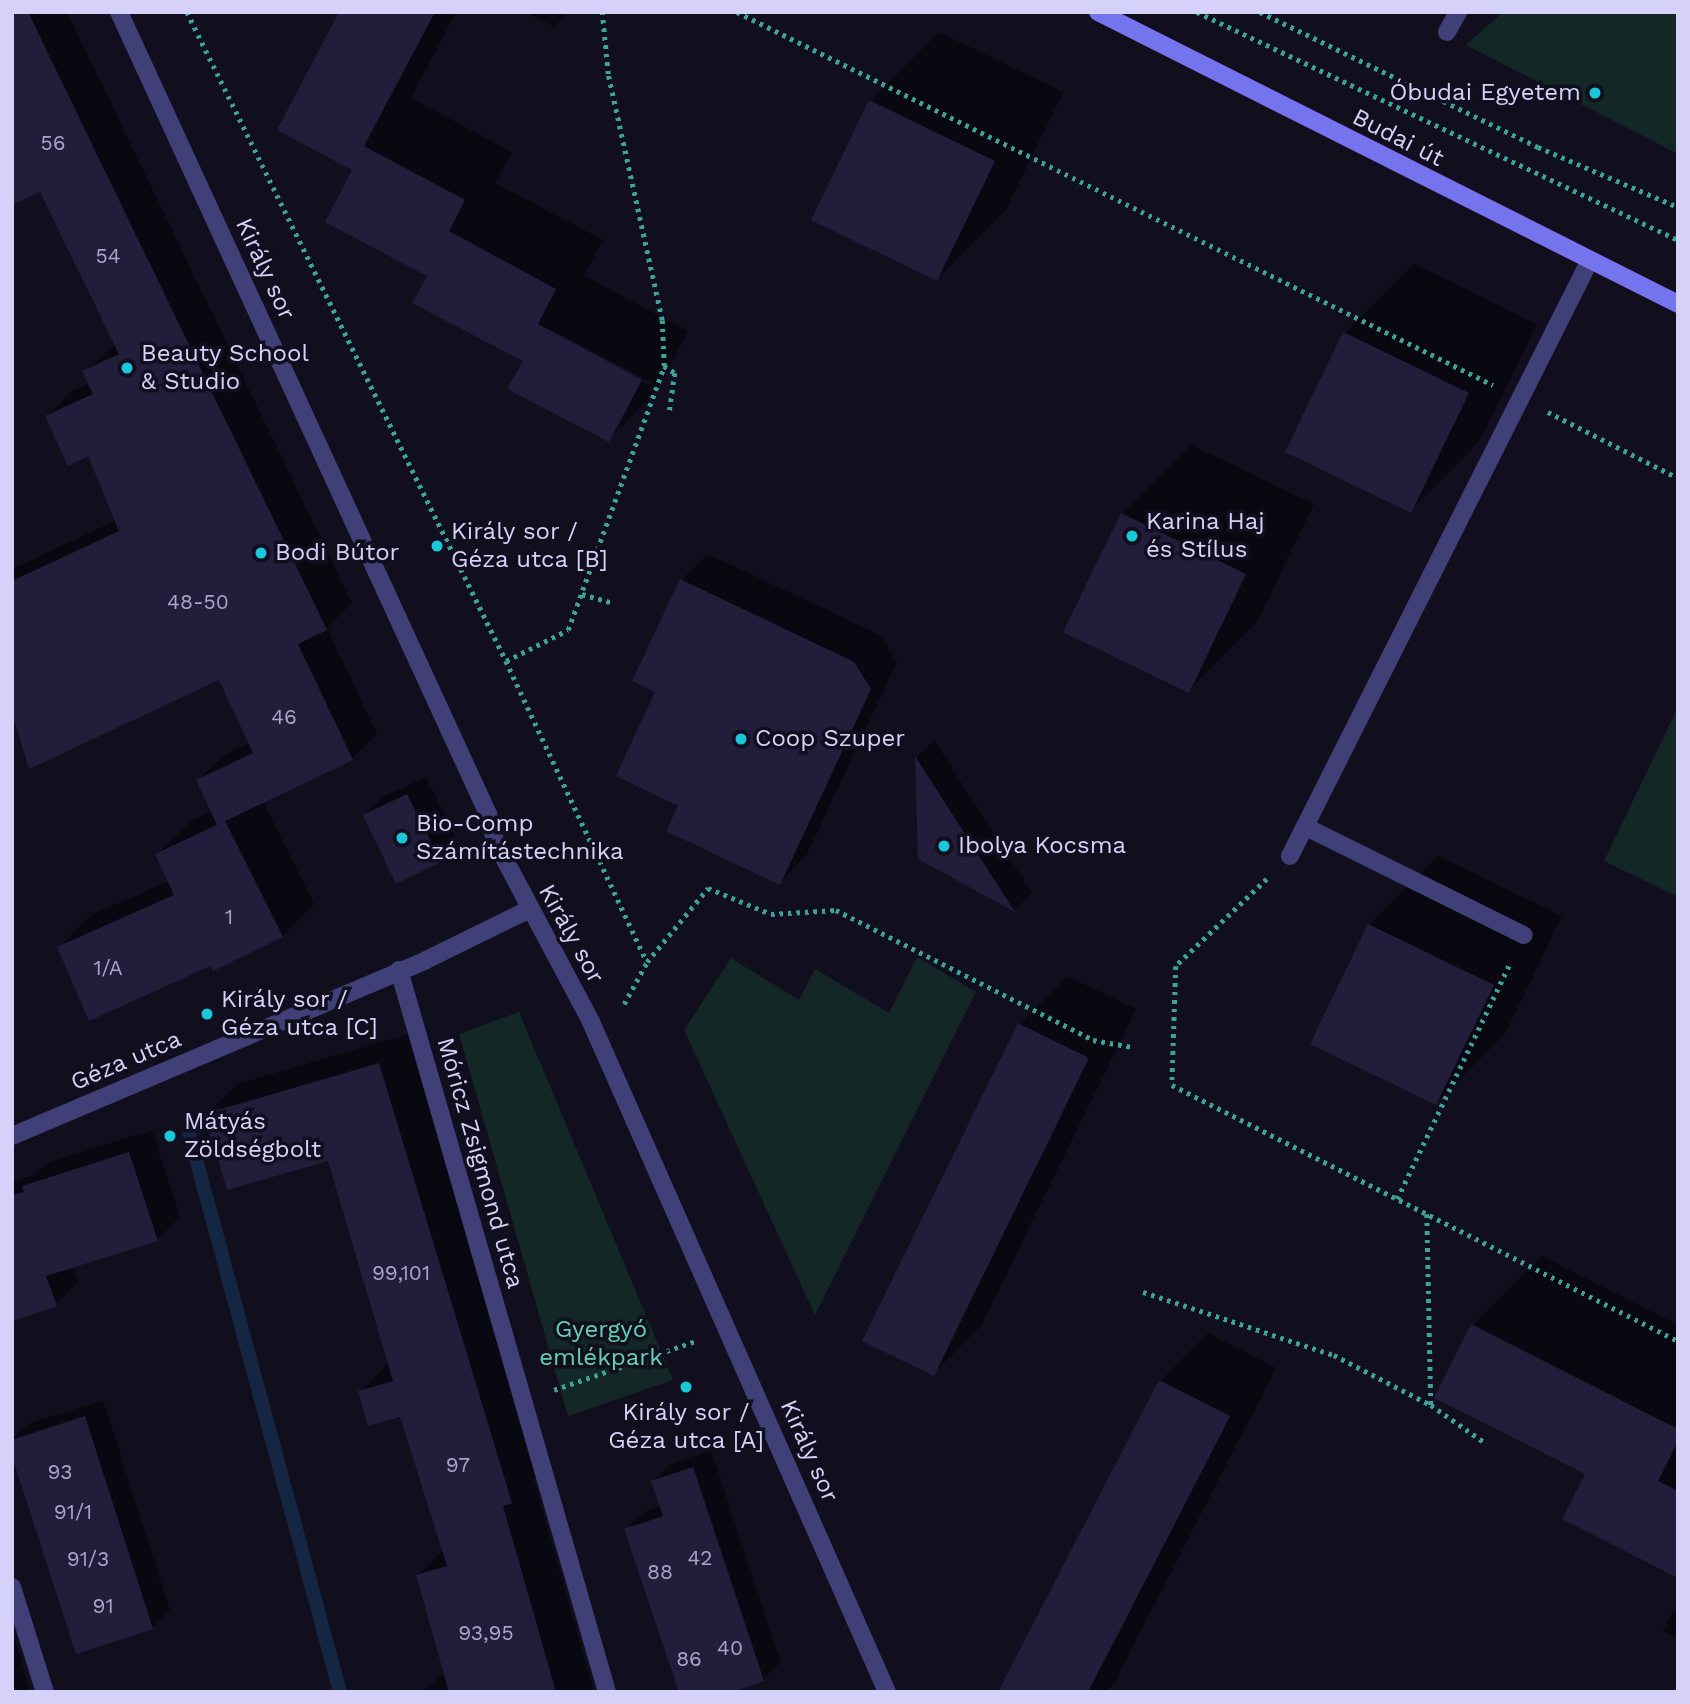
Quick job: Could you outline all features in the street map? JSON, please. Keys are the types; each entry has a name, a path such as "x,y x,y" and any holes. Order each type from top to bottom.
{"main road":[{"name":"Budai út","path":"1097,12 1678,304"}],"street":[{"name":"Király sor","path":"119,12 482,801 528,910 565,965 729,1329 887,1692"},
{"path":"1447,32 1458,12"},
{"path":"1290,856 1590,260"},
{"path":"1306,827 1524,935"},
{"name":"Géza utca","path":"12,1136 399,970 528,910"},
{"name":"Móricz Zsigmond utca","path":"399,970 607,1692"},
{"path":"12,1587 44,1692"}],"path":[{"path":"187,12 506,661 647,962"},
{"path":"506,661 568,630 664,366 662,320 608,74 602,12"},
{"path":"737,12 1678,478"},
{"path":"1197,12 1678,240"},
{"path":"1259,12 1538,148 1678,207"},
{"path":"664,366 675,373 669,415"},
{"path":"582,594 613,603"},
{"path":"1290,856 1176,966 1172,1086 1678,1341"},
{"path":"624,1004 647,962 708,888 771,914 836,910 1093,1040 1132,1047"},
{"path":"1397,1199 1524,935"},
{"path":"1427,1214 1430,1405"},
{"path":"1143,1292 1334,1355 1430,1405 1487,1444"},
{"path":"523,1401 729,1329"}],"green space":[{"name":"Óbudai Egyetem","path":"1503,12 1678,12 1678,154 1466,45"},
{"path":"1678,707 1678,897 1604,861"},
{"path":"917,957 976,992 815,1315 684,1030 731,958 799,1000 815,969 889,1013"},
{"name":"Gyergyó emlékpark","path":"519,1012 673,1380 568,1416 459,1034"}],"building":[{"path":"12,12 28,12 327,630 298,644 353,760 217,825 196,780 253,753 219,680 29,769 12,712 12,581 119,531 88,456 68,466 45,416 93,394 82,371 119,354 40,192 12,205"},
{"path":"339,12 435,12 364,146 465,200 449,231 556,289 538,324 642,380 609,442 507,389 523,361 412,303 427,276 325,222 352,170 277,130"},
{"path":"869,100 995,161 937,281 811,220"},
{"path":"1343,332 1469,393 1411,513 1285,452"},
{"path":"1121,513 1246,574 1189,693 1063,632"},
{"name":"Coop Szuper","path":"680,579 854,662 871,689 780,885 666,831 678,806 616,776 655,692 632,681"},
{"path":"915,756 1015,912 918,859"},
{"name":"Bio-Comp Számítástechnika","path":"407,794 441,862 396,884 363,815"},
{"path":"225,821 283,937 213,971 210,966 89,1021 57,947 174,895 155,854"},
{"path":"1368,924 1494,985 1436,1105 1310,1044"},
{"path":"1018,1023 1089,1058 934,1376 862,1341"},
{"path":"379,1063 512,1503 503,1506 556,1692 449,1692 416,1575 447,1566 400,1417 368,1426 358,1391 393,1381 328,1161 227,1190 204,1114"},
{"path":"129,1152 158,1241 46,1276 57,1306 12,1321 12,1195 24,1192 22,1186"},
{"path":"1471,1324 1678,1429 1678,1441 1658,1481 1678,1491 1678,1578 1562,1519 1585,1474 1434,1398"},
{"path":"1159,1380 1230,1416 1088,1692 998,1692"},
{"path":"85,1416 153,1629 76,1654 12,1456 12,1440"},
{"path":"693,1467 764,1681 732,1692 679,1692 624,1529 663,1516 651,1481"}],"waterway":[{"path":"189,1133 340,1692"}],"place":[{"name":"Óbudai Egyetem","path":"1595,93"},
{"name":"Beauty School & Studio","path":"127,368"},
{"name":"Karina Haj és Stílus","path":"1132,536"},
{"name":"Király sor / Géza utca [B]","path":"437,546"},
{"name":"Bodi Bútor","path":"261,553"},
{"name":"Coop Szuper","path":"741,739"},
{"name":"Bio-Comp Számítástechnika","path":"402,838"},
{"name":"Ibolya Kocsma","path":"944,846"},
{"name":"Király sor / Géza utca [C]","path":"207,1014"},
{"name":"Mátyás Zöldségbolt","path":"170,1136"},
{"name":"Király sor / Géza utca [A]","path":"686,1387"}]}
